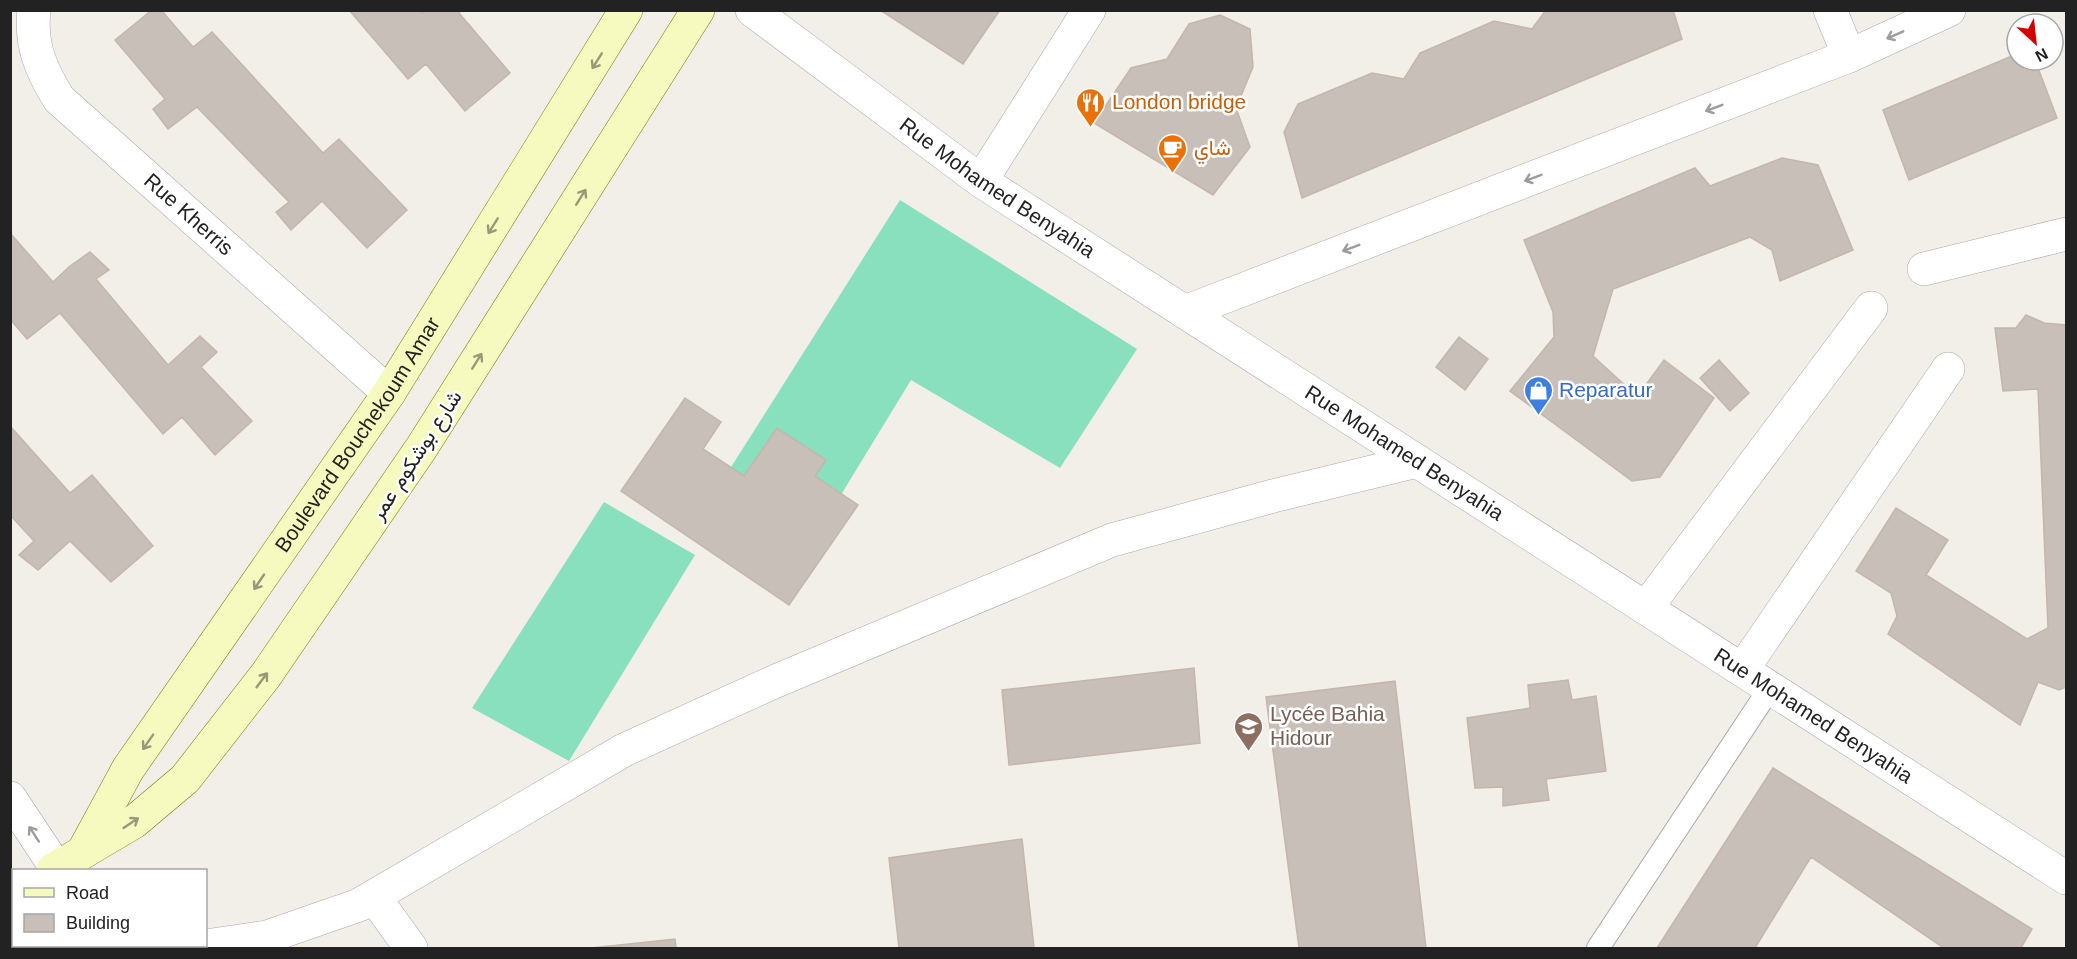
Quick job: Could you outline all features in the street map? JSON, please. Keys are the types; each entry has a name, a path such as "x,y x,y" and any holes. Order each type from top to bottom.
{"street":[{"name":"Rue Kherris","path":"34,10 32,26 35,52 45,76 59,99 389,393"},
{"name":"Boulevard Bouchekoum Amar","path":"64,864 389,393 627,10"},
{"name":"شارع بوشكوم عمر","path":"64,864 134,822 185,779 266,675 422,447 698,10"},
{"name":"Rue Mohamed Benyahia","path":"752,10 981,181 2067,879"},
{"path":"981,181 1089,10"},
{"path":"1830,10 1849,56"},
{"path":"1185,312 1849,56 1948,10"},
{"path":"1924,269 2067,234"},
{"path":"1646,608 1871,308"},
{"path":"1742,670 1948,369"},
{"path":"207,946 267,937 358,905 624,750 808,667 1113,540 1273,496 1417,461"},
{"path":"10,798 64,864"},
{"path":"374,897 411,948"}],"lane":[{"path":"1599,948 1770,688"}],"green space":[{"path":"900,200 1137,349 1060,468 911,380 786,585 690,532"},
{"path":"604,502 695,555 569,761 472,708"}],"building":[{"path":"152,10 161,10 193,47 212,32 323,153 339,139 407,210 367,248 322,201 291,230 276,212 289,202 197,107 168,129 153,109 165,99 115,40"},
{"path":"349,10 420,10 422,13 425,10 462,10 459,13 510,73 465,111 426,64 408,79"},
{"path":"880,10 1000,10 963,64"},
{"path":"1546,10 1673,10 1682,39 1302,198 1284,132 1298,104 1372,73 1404,79 1420,53 1494,21 1532,29"},
{"path":"1220,15 1250,29 1253,67 1236,108 1250,147 1213,195 1094,123 1131,68 1167,59 1189,24"},
{"path":"2005,59 2005,72 2040,72 2057,118 1909,180 1883,110"},
{"path":"1782,158 1818,165 1853,250 1780,281 1772,250 1750,237 1613,289 1593,356 1628,388 1645,386 1664,360 1714,398 1660,477 1632,481 1510,391 1554,337 1553,312 1524,240 1695,168 1710,186"},
{"path":"10,233 53,282 90,252 109,270 96,279 168,365 200,336 217,352 201,367 252,421 215,455 182,417 163,434 60,313 27,339 10,319"},
{"path":"2026,315 2044,323 2066,325 2066,687 2059,690 2038,682 2020,725 1888,634 1897,616 1891,593 1856,571 1896,508 1948,540 1926,575 2027,639 2048,628 2038,389 2003,391 1995,328 2016,328"},
{"path":"1459,337 1488,359 1465,390 1436,367"},
{"path":"1719,360 1749,393 1730,411 1700,378"},
{"path":"685,398 721,422 703,449 744,476 777,428 826,460 815,476 858,505 789,605 621,491"},
{"path":"10,426 70,493 92,475 153,546 111,582 70,541 38,570 19,555 34,541 10,515"},
{"path":"1194,668 1200,743 1009,765 1002,690"},
{"path":"1568,680 1572,700 1596,696 1606,771 1546,779 1549,800 1503,806 1503,787 1475,788 1467,718 1530,708 1528,685"},
{"path":"1395,681 1426,948 1299,948 1266,697"},
{"path":"1773,768 2032,929 2021,948 1942,948 1811,857 1755,948 1657,948"},
{"path":"1022,839 1034,948 899,948 889,858"},
{"path":"675,939 676,948 591,948"}],"place":[{"name":"London bridge","path":"1091,128"},
{"name":"شاي","path":"1173,174"},
{"name":"Reparatur","path":"1538,416"},
{"name":"Lycée Bahia Hidour","path":"1249,752"}]}
